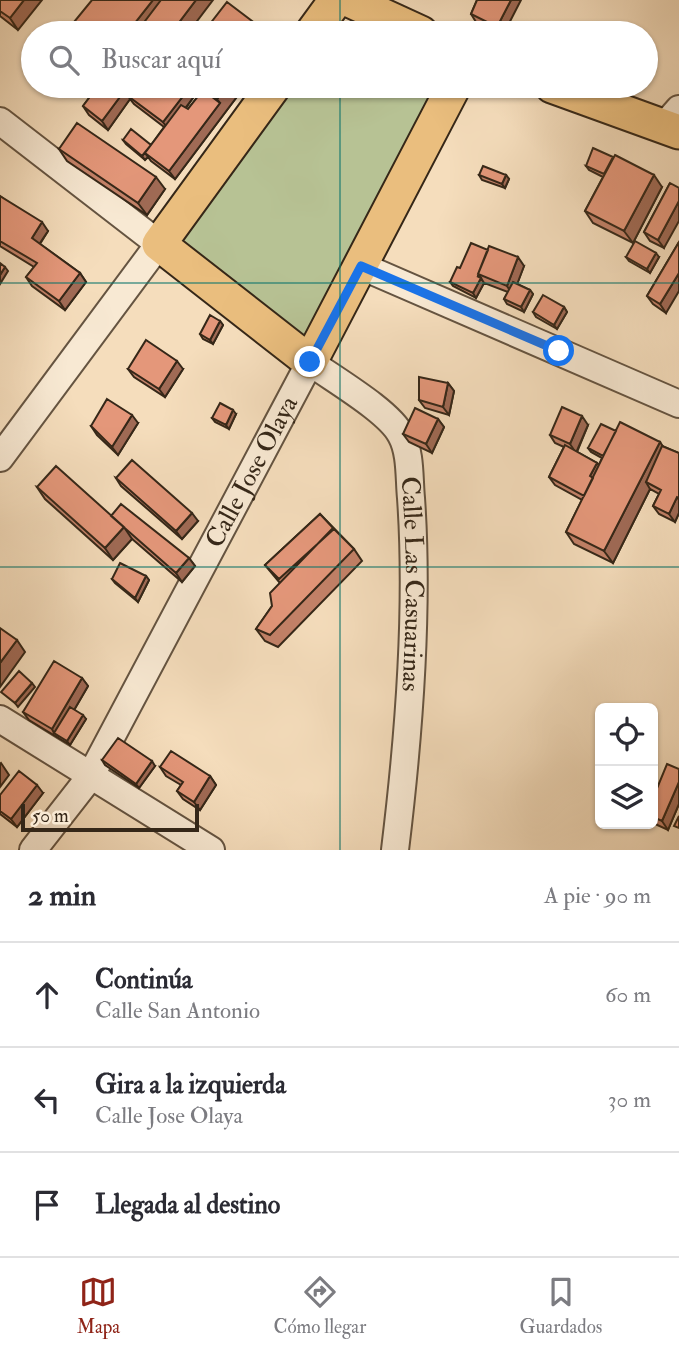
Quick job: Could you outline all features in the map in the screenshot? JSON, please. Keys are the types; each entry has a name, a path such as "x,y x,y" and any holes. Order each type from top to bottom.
{"main road":[{"path":"321,21 336,0"},
{"path":"349,0 395,21"},
{"path":"265,98 159,244 310,362"},
{"name":"Calle Jose Olaya","path":"310,362 448,98"},
{"path":"593,98 674,122"}],"street":[{"path":"0,121 159,244 0,458"},
{"path":"361,266 679,404"},
{"name":"Calle Jose Olaya","path":"33,850 90,776 310,362"},
{"name":"Calle Las Casuarinas","path":"310,362 390,420 401,435 407,451 414,545 413,614 406,746 395,850"},
{"path":"0,719 211,850"}],"green space":[{"path":"277,98 430,98 307,345 172,241"}],"building":[{"path":"0,0 24,0 10,18 0,11"},
{"path":"92,0 153,0 136,21 75,21"},
{"path":"161,0 196,0 180,21 145,21"},
{"path":"477,0 511,0 500,21 485,21 471,14"},
{"path":"227,2 252,21 212,21"},
{"path":"89,98 119,98 102,121 83,106"},
{"path":"131,98 182,98 163,122"},
{"path":"197,98 213,98 220,103 169,171 145,153 181,105 188,109"},
{"path":"77,123 156,177 138,203 59,149"},
{"path":"131,129 151,145 142,156 123,140"},
{"path":"593,148 613,157 604,174 586,166"},
{"path":"615,155 654,175 624,231 585,211"},
{"path":"483,166 506,175 502,184 479,175"},
{"path":"670,183 679,188 679,201 658,240 644,232"},
{"path":"0,196 42,222 32,238 80,273 59,301 26,277 37,263 0,241"},
{"path":"635,241 656,253 647,269 626,257"},
{"path":"679,242 679,273 660,304 647,296"},
{"path":"471,243 488,250 478,274 480,277 477,276 481,278 473,293 450,282 457,267 460,268"},
{"path":"489,246 518,257 507,286 478,274"},
{"path":"513,282 530,290 521,307 504,299"},
{"path":"543,295 564,307 554,325 533,312"},
{"path":"210,315 220,321 210,340 200,334"},
{"path":"146,340 177,361 159,389 128,369"},
{"path":"419,377 448,383 443,407 419,400"},
{"path":"107,399 132,415 112,447 91,426"},
{"path":"220,403 233,410 226,425 212,418"},
{"path":"562,407 582,416 570,444 550,435"},
{"path":"415,408 438,419 426,444 403,434"},
{"path":"620,422 660,442 604,551 566,532"},
{"path":"601,424 616,431 603,456 588,448"},
{"path":"565,445 597,463 584,496 549,477"},
{"path":"662,446 679,453 679,498 677,497 669,514 653,506 661,490 646,482"},
{"path":"132,460 192,513 176,531 116,478"},
{"path":"56,466 124,527 105,548 37,487"},
{"path":"121,504 189,558 176,573 111,516"},
{"path":"320,514 334,529 279,579 265,565"},
{"path":"333,528 354,549 270,635 256,629 272,606 270,593"},
{"path":"120,563 146,576 135,598 112,579"},
{"path":"0,628 17,640 0,663"},
{"path":"54,661 82,678 52,729 23,712"},
{"path":"19,671 32,683 15,703 1,692"},
{"path":"70,707 83,715 67,741 54,733"},
{"path":"118,738 152,761 136,784 102,760"},
{"path":"171,751 210,776 194,802 177,791 183,782 160,767"},
{"path":"667,764 679,769 679,782 662,821 658,819 658,786"},
{"path":"19,771 37,785 11,819 0,811 0,795"}],"route":[{"path":"310,362 361,266 559,351"}]}
